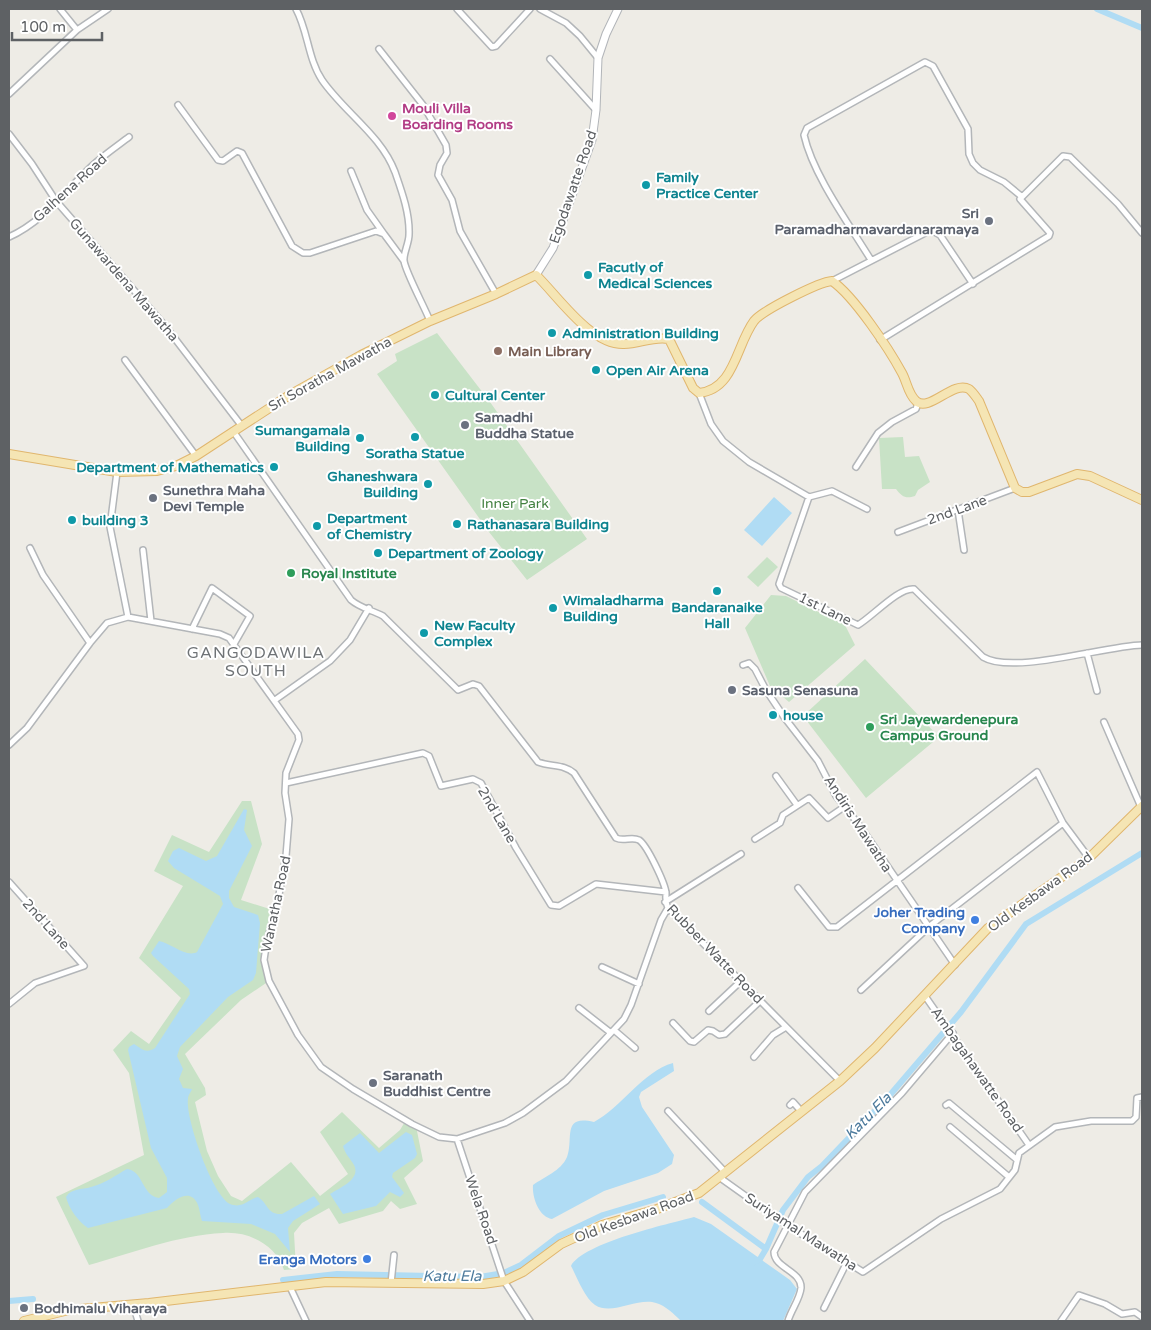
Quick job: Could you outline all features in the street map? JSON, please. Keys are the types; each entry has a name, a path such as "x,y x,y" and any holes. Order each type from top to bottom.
{"main road":[{"name":"Sri Soratha Mawatha","path":"9,454 117,472 157,471 176,466 196,456 240,425 361,355 430,321 496,294 536,274"},
{"path":"536,274 589,330 609,341 624,344 656,336 669,339 688,382 699,393 711,392 720,385 734,365 758,318 815,285 832,281 843,289 880,340 902,373 912,396 918,403 925,404 955,390 964,388 970,390 979,401 1015,488 1022,492 1029,492 1077,474 1090,476 1142,500"},
{"name":"Old Kesbawa Road","path":"24,1321 69,1310 326,1282 483,1284 523,1272 561,1244 580,1235 699,1193 840,1081 925,996 996,921 1089,858 1142,807"}],"street":[{"path":"60,9 77,30"},
{"path":"9,94 77,30 108,9"},
{"path":"296,9 304,24 313,60 321,78 373,137 394,170 403,197 408,224 408,246 404,261"},
{"path":"457,9 492,47 496,46 530,9"},
{"path":"540,9 566,23 580,36 598,58"},
{"name":"Egodawatte Road","path":"536,274 553,248 592,140 596,110 598,58 606,34 618,9"},
{"path":"379,49 423,105 446,145 447,153 440,164 438,175 452,200 460,231 496,294"},
{"path":"550,59 596,110"},
{"path":"871,260 838,207 807,149 804,134 807,128 926,62 933,66 968,129 969,154 973,163 980,170 1004,182 1021,196"},
{"path":"178,105 218,160 223,161 237,151 242,153 292,246 303,253 310,253 376,231 384,234"},
{"name":"Gunawardena Mawatha","path":"9,134 56,201 154,312 196,364 240,425"},
{"name":"Galhena Road","path":"9,237 22,231 95,163 129,137"},
{"path":"880,340 1049,236 1050,233 1021,203 1020,199 1063,156 1070,157 1118,204 1142,232"},
{"path":"351,172 368,210 404,261 430,321"},
{"path":"832,281 931,230 940,234 973,284"},
{"path":"125,360 196,456"},
{"path":"699,393 711,424 723,441 749,462 809,496 832,490 866,509"},
{"path":"856,467 878,433 892,422 916,409 918,403"},
{"name":"Rubber Watte Road","path":"232,431 350,600 358,606 368,608 383,616 458,690 473,684 479,686 538,762 548,766 568,768 616,838 620,840 631,838 639,840 647,848 666,892 665,902 668,908 840,1081"},
{"path":"117,472 110,527 128,617"},
{"name":"2nd Lane","path":"898,532 1015,488"},
{"name":"1st Lane","path":"809,496 779,584 781,588 858,625 869,619 904,589 914,589 983,657 991,662 1021,662 1087,653 1124,645 1142,645"},
{"path":"958,510 964,550"},
{"path":"30,548 42,576 90,643"},
{"path":"143,550 151,621"},
{"path":"192,629 212,588 250,616 234,644"},
{"path":"275,700 330,661 350,640 368,608"},
{"name":"Wanatha Road","path":"9,745 27,728 107,623 128,617 220,634 234,644 275,700 298,734 299,740 286,773 289,819 286,856 276,911 266,940 264,960 275,996 298,1035 321,1067 353,1089 412,1124 438,1137 457,1139"},
{"path":"1087,653 1097,691"},
{"name":"Andiris Mawatha","path":"743,665 749,663 755,668 766,690 818,761 844,807 860,826 955,965"},
{"path":"1104,722 1142,807"},
{"name":"2nd Lane","path":"286,783 423,753 429,756 441,786 473,779 481,783 516,848 551,905 559,906 596,884 666,892"},
{"path":"798,888 832,929 1037,772 1063,823 1089,858"},
{"path":"776,776 798,805"},
{"path":"755,839 780,823 783,815 809,798 828,818 844,807"},
{"path":"861,990 928,928 1063,823"},
{"path":"665,902 741,854"},
{"name":"2nd Lane","path":"9,882 84,966 35,983 9,1004"},
{"path":"457,1139 505,1122 523,1113 566,1081 612,1032 627,1012 639,984 661,920 668,908"},
{"path":"602,967 639,984"},
{"path":"709,1011 741,982"},
{"name":"Ambagahawatte Road","path":"925,996 953,1033 1029,1145"},
{"path":"673,1023 690,1041 694,1042 708,1030 713,1030 720,1035 725,1034 760,1001"},
{"path":"579,1008 635,1048"},
{"path":"754,1056 773,1035 786,1027"},
{"path":"788,1321 800,1293 801,1285 795,1275 776,1260 774,1255 786,1225 809,1187 902,1093 953,1033"},
{"name":"Suriyamal Mawatha","path":"668,1111 722,1175 786,1225 863,1272 941,1220 1000,1189 1015,1170 1016,1159 1019,1153 1056,1127 1091,1121 1132,1121 1136,1117 1137,1098 1142,1097"},
{"path":"790,1105 793,1102 801,1111"},
{"path":"946,1105 949,1103 1016,1159"},
{"path":"950,1127 1009,1177"},
{"name":"Wela Road","path":"457,1139 504,1279"},
{"path":"391,1283 394,1255"},
{"path":"824,1308 847,1262"},
{"path":"504,1279 530,1321"},
{"path":"290,1287 306,1321"},
{"path":"1061,1321 1079,1295 1105,1304 1122,1314 1135,1312 1142,1317"},
{"path":"133,1304 138,1321"}],"green space":[{"name":"Inner Park","path":"437,333 490,402 587,539 527,580 489,532 377,374 397,361 395,354"},
{"path":"903,437 905,457 919,456 930,482 918,490 915,496 909,497 902,496 896,489 882,489 879,438"},
{"path":"767,557 778,567 758,587 747,577"},
{"path":"771,595 786,596 845,625 855,645 789,702 770,686 745,628"},
{"name":"Sri Jayewardenepura Campus Ground","path":"865,659 939,737 866,798 803,716"},
{"path":"242,801 251,801 262,844 241,900 276,911 264,960 269,981 241,1000 185,1054 205,1088 206,1095 195,1102 207,1151 218,1176 231,1196 242,1201 291,1162 320,1196 348,1174 320,1132 342,1112 379,1148 400,1130 406,1120 416,1126 423,1161 404,1178 417,1204 400,1209 391,1201 383,1211 339,1224 329,1208 302,1223 294,1233 296,1269 284,1270 275,1253 260,1241 242,1234 233,1233 189,1237 89,1265 56,1197 144,1155 129,1073 113,1050 131,1031 149,1044 181,998 139,958 183,886 154,871 172,835 209,852"}],"water":[{"path":"774,497 792,513 762,546 744,530"},
{"path":"244,809 247,810 244,830 252,846 229,891 229,898 234,907 258,915 260,923 256,973 253,980 228,997 180,1047 177,1056 183,1069 179,1079 183,1088 192,1089 188,1098 188,1108 195,1138 208,1172 223,1198 230,1204 242,1205 258,1197 270,1211 277,1214 282,1214 314,1196 320,1204 293,1221 288,1228 290,1252 275,1234 251,1224 202,1221 199,1207 195,1200 187,1196 179,1198 167,1208 88,1228 69,1206 66,1197 71,1192 101,1184 127,1169 137,1174 145,1188 153,1196 159,1198 167,1192 167,1178 151,1148 128,1050 134,1044 147,1051 155,1048 190,994 189,989 151,953 159,941 183,952 197,952 223,904 220,896 174,868 168,861 173,851 179,848 206,861 217,856"},
{"path":"673,1063 674,1071 641,1092 639,1097 642,1107 674,1155 672,1164 658,1173 604,1191 552,1219 543,1215 535,1201 533,1185 557,1170 564,1162 569,1150 573,1125 584,1120 594,1122 604,1116 642,1081 662,1067"},
{"path":"406,1132 412,1135 417,1154 415,1158 393,1173 392,1177 404,1193 400,1197 390,1192 376,1206 343,1214 330,1194 349,1182 355,1174 354,1165 343,1146 360,1133 379,1153"},
{"path":"694,1217 711,1224 790,1280 797,1289 783,1321 681,1321 660,1304 641,1302 617,1308 602,1308 595,1305 587,1297 571,1266 579,1258 608,1242"}],"waterway":[{"path":"1097,9 1142,28"},
{"name":"Katu Ela","path":"702,1202 766,1249 783,1210 808,1177 822,1166 890,1095 961,1012 1026,924 1142,853"},
{"name":"Katu Ela","path":"283,1280 337,1274 480,1277 504,1273 521,1265 559,1236 603,1215 663,1197"},
{"path":"752,1263 760,1259 766,1249"},
{"name":"Katu Ela","path":"9,1301 33,1299"}],"place":[{"name":"Mouli Villa Boarding Rooms","path":"392,116"},
{"name":"Family Practice Center","path":"646,185"},
{"name":"Sri Paramadharmavardanaramaya","path":"989,221"},
{"name":"Facutly of Medical Sciences","path":"588,275"},
{"name":"Administration Building","path":"552,333"},
{"name":"Main Library","path":"498,351"},
{"name":"Open Air Arena","path":"596,370"},
{"name":"Cultural Center","path":"435,395"},
{"name":"Samadhi Buddha Statue","path":"465,425"},
{"name":"Soratha Statue","path":"415,437"},
{"name":"Sumangamala Building","path":"360,438"},
{"name":"Department of Mathematics","path":"274,467"},
{"name":"Ghaneshwara Building","path":"428,484"},
{"name":"Sunethra Maha Devi Temple","path":"153,498"},
{"name":"building 3","path":"72,520"},
{"name":"Rathanasara Building","path":"457,524"},
{"name":"Department of Chemistry","path":"317,526"},
{"name":"Department of Zoology","path":"378,553"},
{"name":"Royal Institute","path":"291,573"},
{"name":"Bandaranaike Hall","path":"717,591"},
{"name":"Wimaladharma Building","path":"553,608"},
{"name":"New Faculty Complex","path":"424,633"},
{"name":"Sasuna Senasuna","path":"732,690"},
{"name":"house","path":"773,715"},
{"name":"Sri Jayewardenepura Campus Ground","path":"870,727"},
{"name":"Joher Trading Company","path":"975,920"},
{"name":"Saranath Buddhist Centre","path":"373,1083"},
{"name":"Eranga Motors","path":"367,1259"},
{"name":"Bodhimalu Viharaya","path":"24,1308"}],"district":[{"name":"GANGODAWILA SOUTH","path":"256,662"}]}
